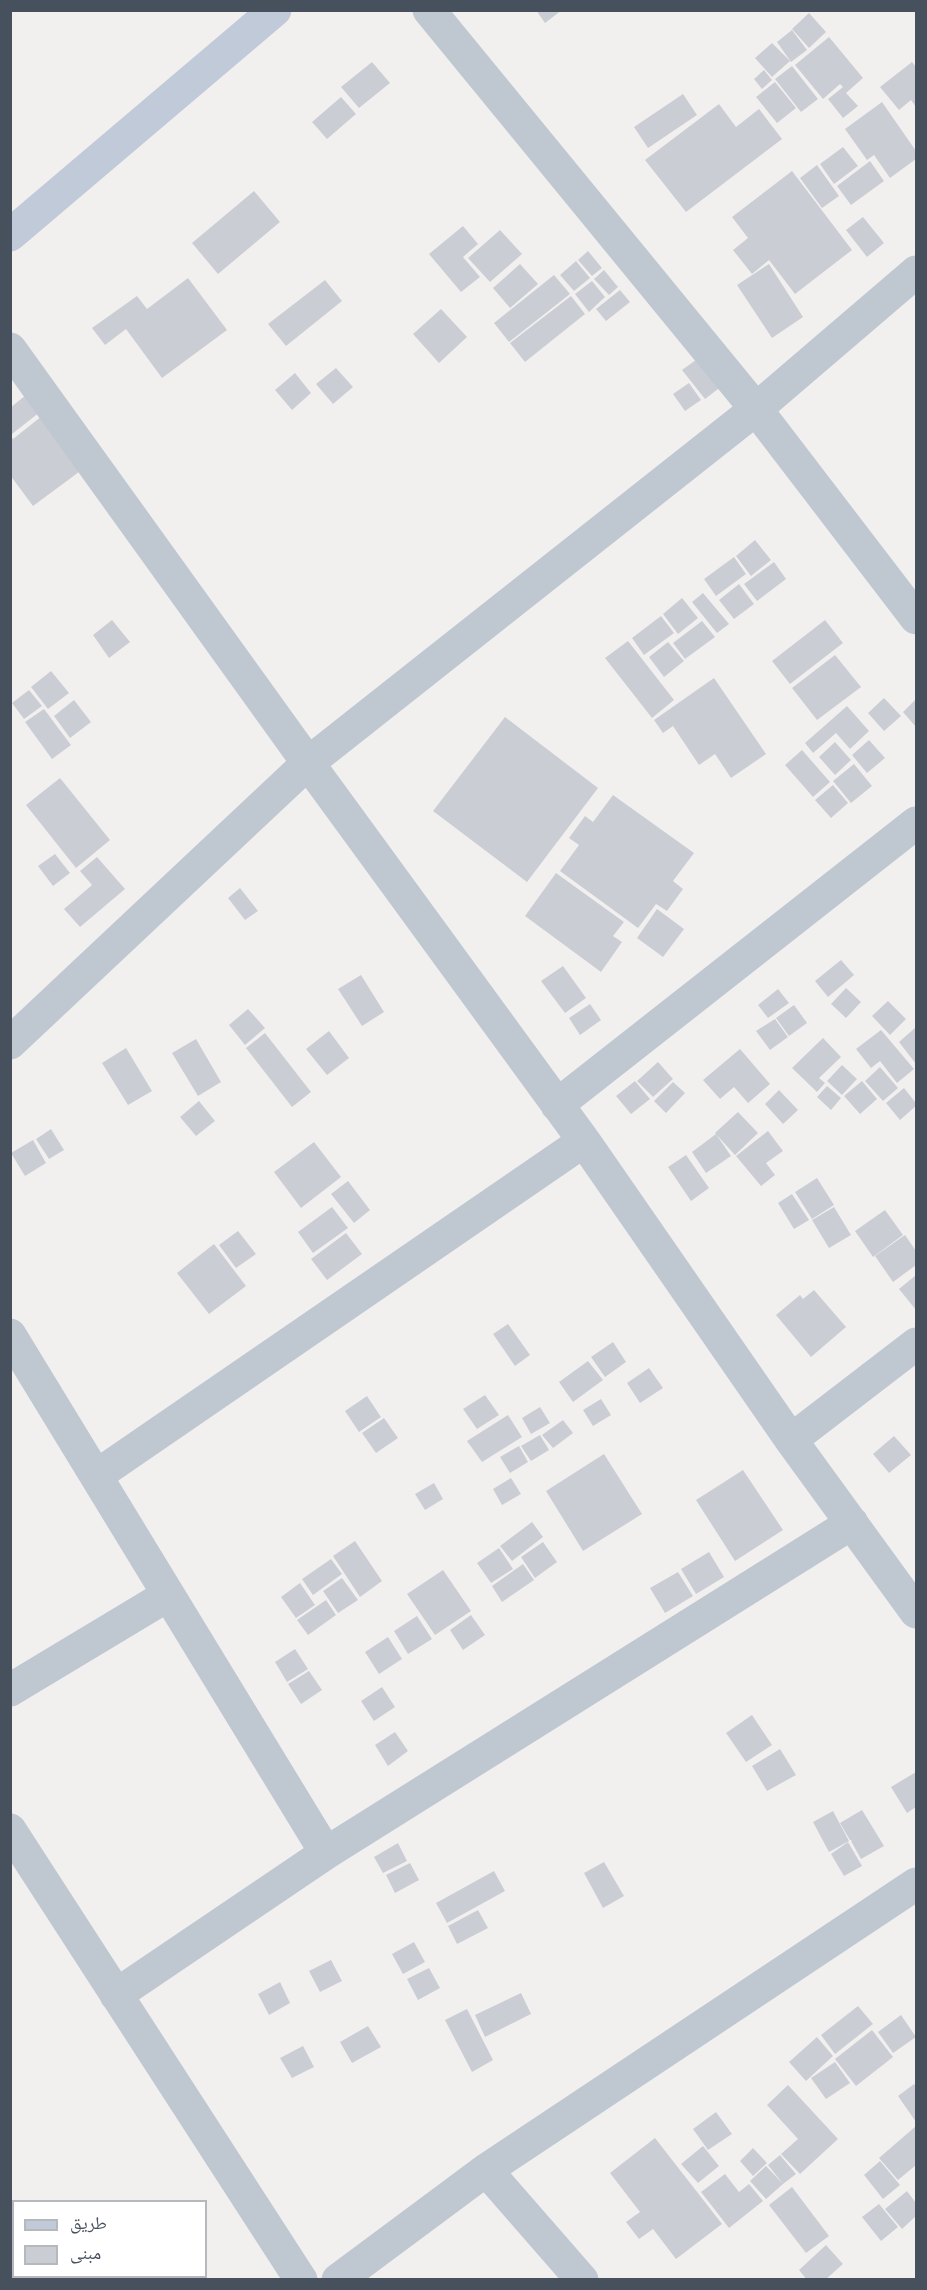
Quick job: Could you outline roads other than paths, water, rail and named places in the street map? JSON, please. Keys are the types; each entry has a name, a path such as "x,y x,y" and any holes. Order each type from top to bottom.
{"street":[{"path":"10,236 275,10"},
{"path":"429,10 756,410 916,618"},
{"path":"10,1043 308,763 756,410 916,272"},
{"path":"10,349 584,1141 791,1440 916,1612"},
{"path":"557,1105 916,823"},
{"path":"96,1476 584,1141"},
{"path":"10,1335 326,1853"},
{"path":"791,1440 916,1344"},
{"path":"116,1995 326,1853 852,1523"},
{"path":"10,1690 168,1595"},
{"path":"10,1830 301,2280"},
{"path":"338,2280 486,2170 916,1884"},
{"path":"486,2170 582,2280"}]}
